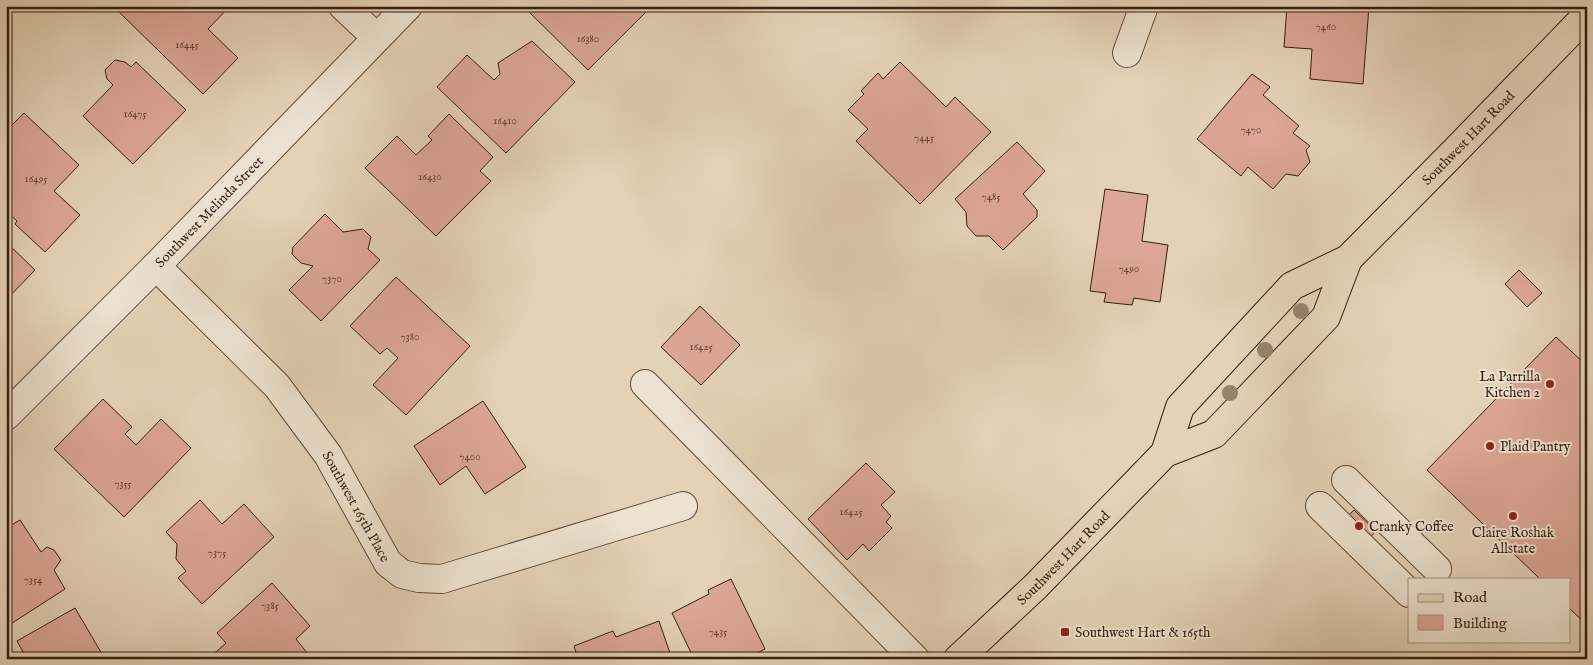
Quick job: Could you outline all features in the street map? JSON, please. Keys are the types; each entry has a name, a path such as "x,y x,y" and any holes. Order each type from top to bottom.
{"main road":[{"name":"Southwest Hart Road","path":"1165,453 1180,407 1292,286 1348,259 1587,15"},
{"name":"Southwest Hart Road","path":"958,659 1036,586 1165,453 1214,434 1326,317 1348,259"}],"street":[{"path":"343,6 376,38"},
{"name":"Southwest Melinda Street","path":"6,416 156,266 408,6"},
{"path":"1127,53 1144,6"},
{"name":"Southwest 165th Place","path":"156,266 277,386 328,455 388,563 402,574 442,580 684,506"},
{"path":"645,384 915,659"},
{"path":"1346,480 1437,569"},
{"path":"1320,506 1408,592"}],"building":[{"path":"123,6 230,6 208,29 238,58 203,94 118,11"},
{"path":"523,6 652,6 588,70"},
{"path":"1287,6 1369,6 1363,84 1310,79 1312,49 1284,47"},
{"path":"532,41 575,82 506,153 437,87 467,55 494,80 500,74 498,63"},
{"path":"115,60 125,62 131,67 136,62 186,110 133,164 83,116 113,85 107,79 105,70"},
{"path":"900,62 946,107 955,97 991,132 920,204 856,141 868,129 848,110 864,94 861,91 878,73 883,79"},
{"path":"1252,74 1270,87 1263,95 1299,126 1293,133 1310,146 1306,150 1310,162 1298,176 1286,174 1273,189 1248,167 1241,176 1197,139"},
{"path":"24,113 79,165 54,191 80,215 45,252 15,224 17,221 6,211 6,131"},
{"path":"449,114 493,157 480,171 491,181 436,236 365,168 397,136 416,155 432,140 428,136"},
{"path":"1017,142 1045,171 1023,194 1037,210 1037,217 1003,250 989,236 976,236 967,226 966,212 955,199"},
{"path":"1105,189 1148,195 1142,241 1168,245 1160,302 1134,298 1132,305 1104,302 1106,293 1090,291"},
{"path":"325,214 343,232 363,229 371,237 368,249 380,260 321,321 289,290 313,266 301,263 292,254 293,247"},
{"path":"6,242 35,270 6,300"},
{"path":"1519,270 1542,293 1527,307 1505,284"},
{"path":"396,277 470,346 406,415 373,385 398,358 387,348 380,354 350,326"},
{"path":"700,306 740,345 701,385 661,347"},
{"path":"1556,337 1587,366 1587,625 1570,609 1570,578 1539,578 1427,470"},
{"path":"103,399 132,427 125,434 136,445 161,419 191,448 124,517 54,449"},
{"path":"483,401 526,467 485,494 466,466 440,485 414,446"},
{"path":"866,463 895,492 881,505 891,516 886,522 892,528 869,551 863,544 847,560 808,519"},
{"path":"200,500 222,524 244,504 274,537 202,604 178,578 186,571 176,559 177,544 166,532"},
{"name":"Cranky Coffee","path":"1354,510 1376,531 1364,544 1341,522"},
{"path":"20,520 41,552 47,547 54,550 61,560 54,570 65,589 6,627 6,528"},
{"path":"731,579 765,649 745,659 694,659 672,613 709,594 708,590"},
{"path":"272,583 310,626 296,639 308,654 303,659 208,659 226,643 217,633"},
{"path":"75,608 105,659 27,659 17,641"},
{"path":"659,621 672,659 578,659 574,646 613,631 616,637"}],"place":[{"name":"La Parrilla Kitchen 2","path":"1550,384"},
{"name":"Plaid Pantry","path":"1490,446"},
{"name":"Claire Roshak Allstate","path":"1513,516"},
{"name":"Cranky Coffee","path":"1359,526"},
{"name":"Southwest Hart & 165th","path":"1065,632"}]}
